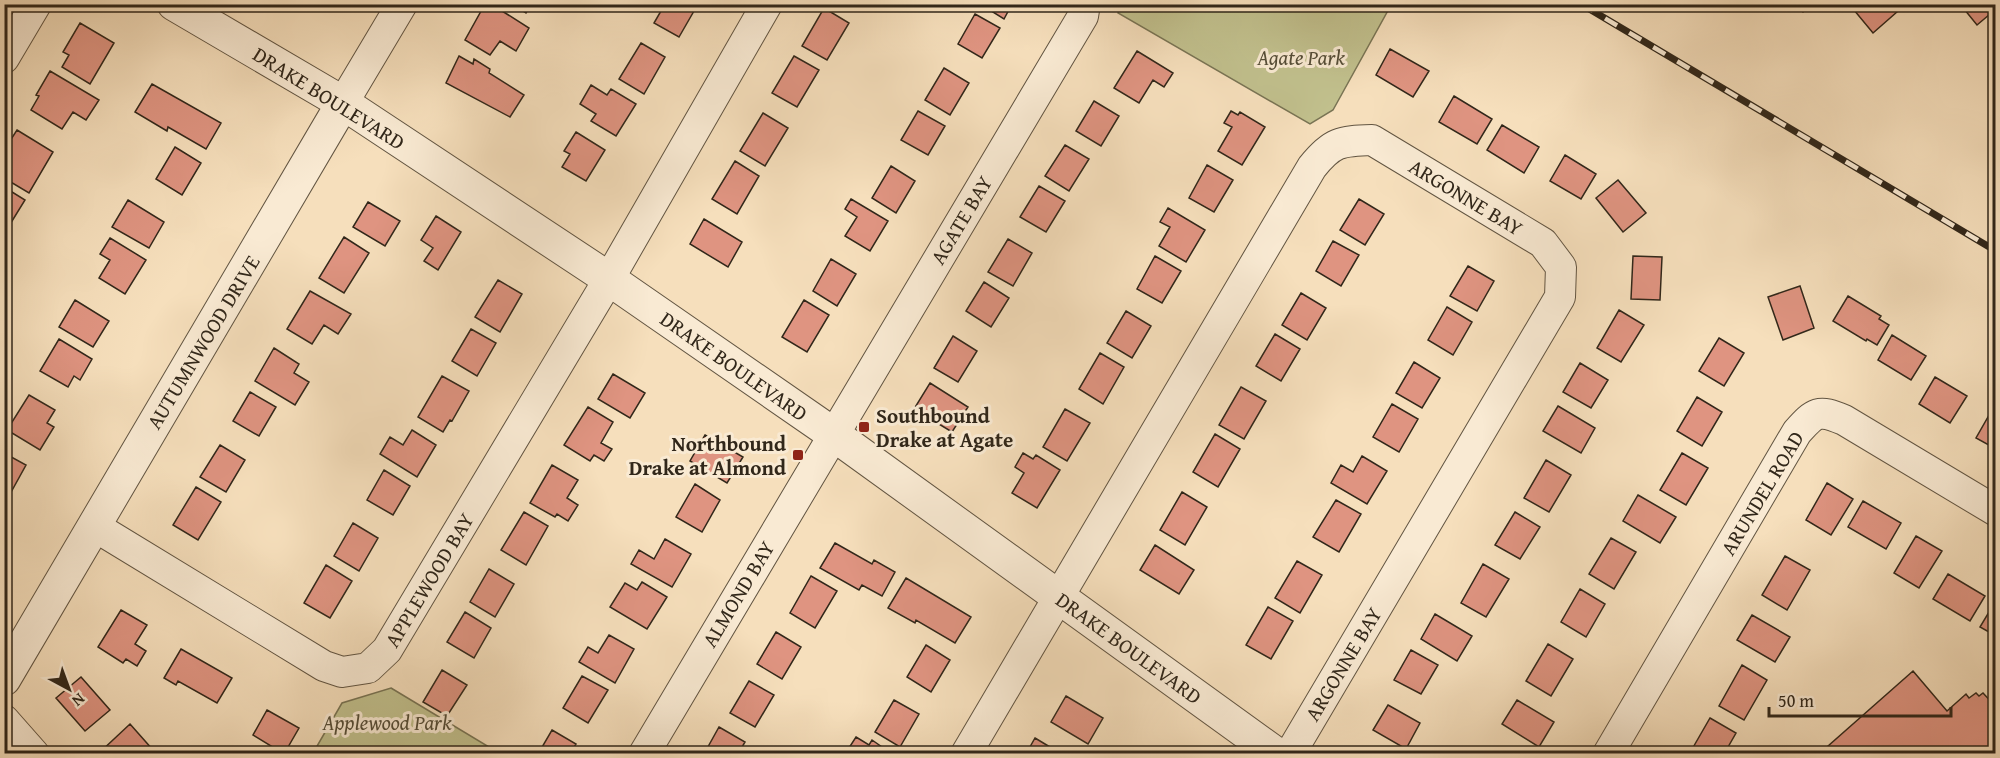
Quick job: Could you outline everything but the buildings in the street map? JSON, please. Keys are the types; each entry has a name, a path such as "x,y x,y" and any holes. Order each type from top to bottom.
{"street":[{"path":"4,58 36,4"},
{"name":"DRAKE BOULEVARD","path":"174,4 344,104 609,279 832,434 1276,753"},
{"name":"AUTUMNWOOD DRIVE","path":"4,679 402,4"},
{"path":"609,279 767,4"},
{"name":"AGATE BAY","path":"832,434 1083,16 1085,4"},
{"name":"ARGONNE BAY","path":"1058,597 1312,167 1325,150 1345,141 1372,140 1543,243 1561,267 1560,297 1290,753"},
{"name":"APPLEWOOD BAY","path":"94,526 324,666 342,672 368,668 387,650 609,279"},
{"name":"ARUNDEL ROAD","path":"1608,753 1797,432 1811,417 1826,412 1844,420 1995,511"},
{"name":"ALMOND BAY","path":"644,753 832,434"},
{"path":"966,753 1058,597"},
{"path":"4,720 34,753"}],"green space":[{"name":"Agate Park","path":"1122,4 1391,5 1333,110 1310,124 1118,13"},
{"name":"Applewood Park","path":"391,688 499,753 313,753 342,703"}],"railway":[{"path":"1581,4 1996,251"}],"place":[{"name":"Southbound Drake at Agate","path":"864,427"},
{"name":"Northbound Drake at Almond","path":"798,455"}]}
